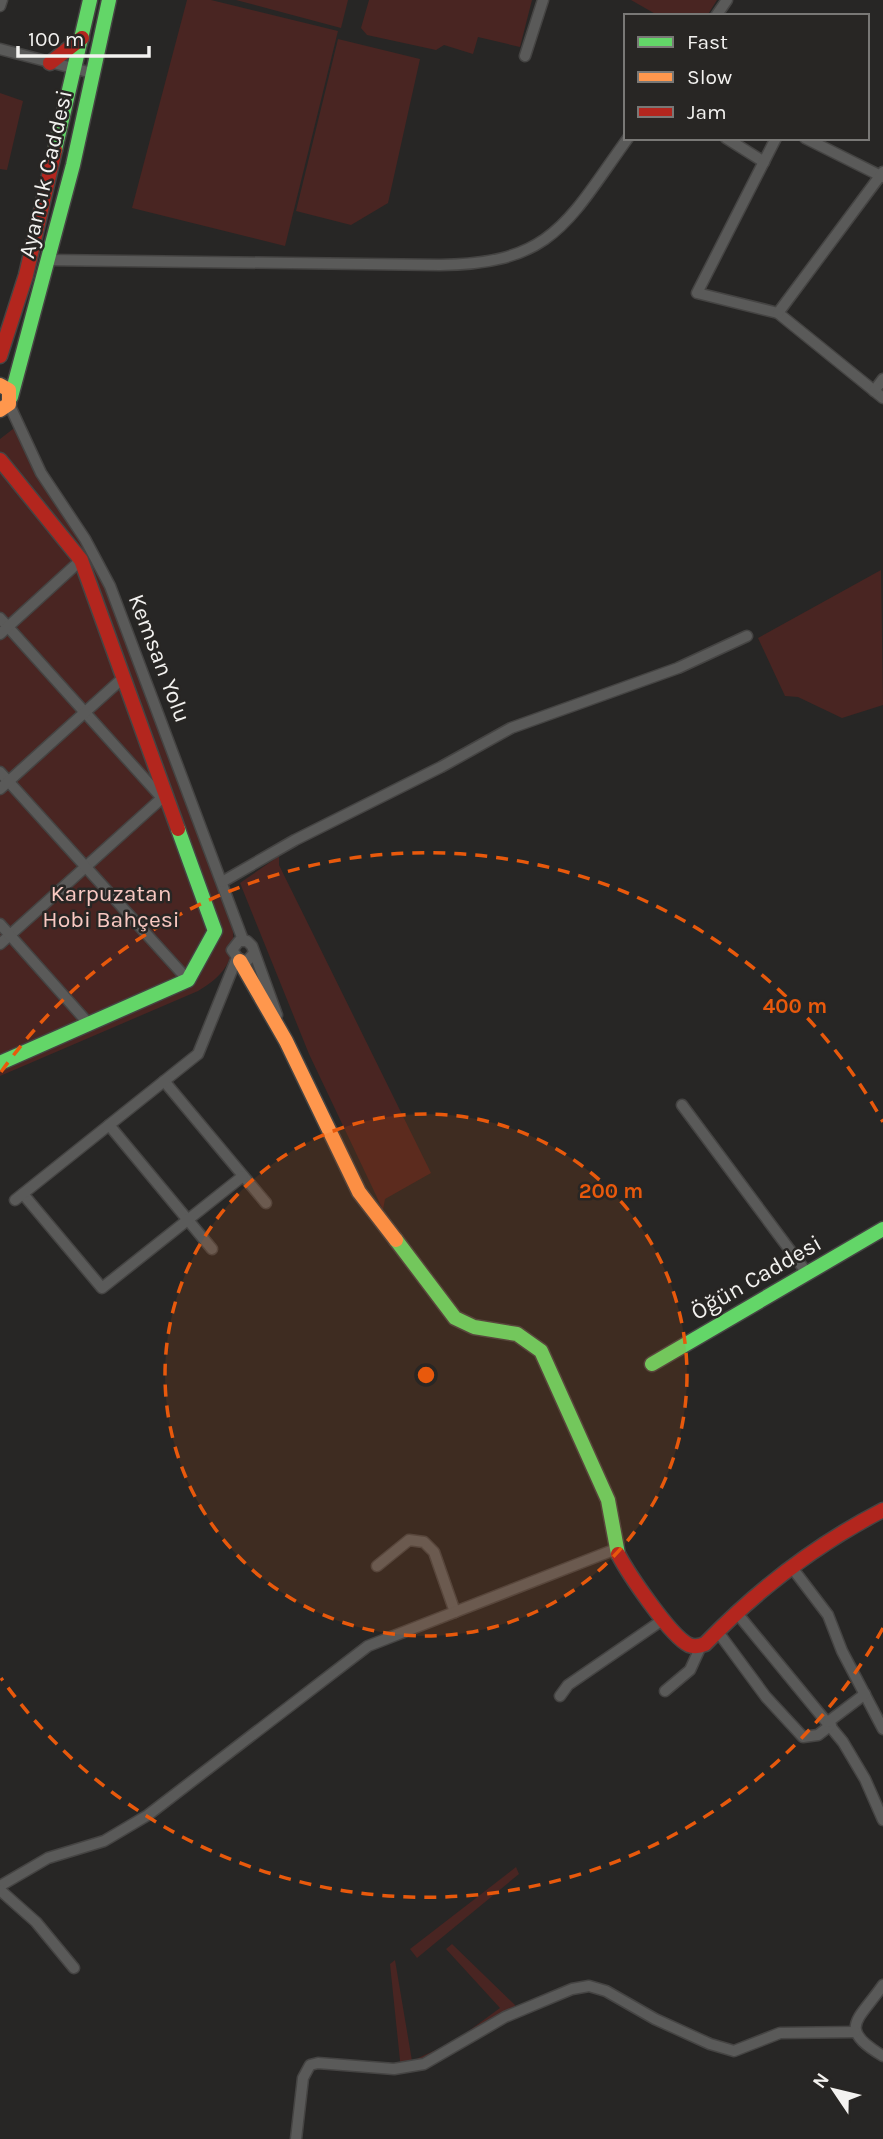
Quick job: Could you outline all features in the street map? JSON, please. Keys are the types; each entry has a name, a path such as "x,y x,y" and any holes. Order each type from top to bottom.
{"street":[{"path":"0,6 2,0"},
{"name":"Ayancık Caddesi","path":"0,356 26,275 90,0"},
{"name":"Ayancık Caddesi","path":"6,407 49,260 109,0"},
{"path":"525,56 543,0"},
{"path":"50,64 68,52 83,37"},
{"path":"0,49 74,71 92,73"},
{"path":"49,260 440,265 486,261 530,248 560,230 627,140"},
{"path":"729,140 764,162"},
{"path":"775,140 697,293 778,313 878,395 883,379"},
{"path":"778,313 882,175 809,140"},
{"path":"0,386 9,390 6,407"},
{"name":"Kemsan Yolu","path":"6,407 45,480 85,539 110,586 243,940"},
{"path":"0,1063 188,980 215,931 164,797 81,560 3,470"},
{"path":"81,560 3,626 164,797"},
{"path":"222,882 295,840 511,728 559,708 678,668 747,636"},
{"path":"4,785 124,677"},
{"path":"0,772 4,785 86,866 188,980"},
{"path":"0,944 164,797"},
{"path":"0,924 89,1024"},
{"path":"286,1041 252,946 243,940 236,943 232,950 286,1041 359,1192 455,1318 469,1327 511,1331 541,1351 608,1500 614,1520 616,1549 664,1619 686,1643 701,1646"},
{"path":"238,961 250,959 254,953"},
{"path":"238,961 198,1054 19,1197 102,1289 243,1176"},
{"path":"164,1081 266,1203"},
{"path":"681,1105 807,1273"},
{"path":"109,1125 212,1249"},
{"name":"Öğün Caddesi","path":"652,1364 883,1229"},
{"path":"665,1691 690,1670 701,1646 736,1612 852,1526 883,1510"},
{"path":"377,1566 408,1540 428,1544 434,1552 454,1612"},
{"path":"74,1968 36,1922 0,1888 41,1861 104,1841 148,1815 368,1646 616,1549"},
{"path":"793,1569 828,1615 842,1651 883,1729"},
{"path":"736,1612 830,1724 865,1779 883,1820"},
{"path":"560,1696 568,1685 664,1619"},
{"path":"718,1632 766,1697 803,1737 818,1734 865,1694"},
{"path":"883,1985 856,2022 855,2032 862,2043 883,2056"},
{"path":"296,2139 303,2078 310,2065 318,2063 394,2069 424,2064 439,2058 492,2023 583,1986 607,1991 655,2019 734,2052 780,2033 855,2032"}],"green space":[{"path":"187,0 211,0 338,31 285,246 132,208"},
{"path":"236,0 348,0 341,28"},
{"path":"369,0 532,0 520,47 478,37 473,54 444,45 436,50 367,35 361,28"},
{"path":"631,0 717,0 708,14 656,14"},
{"path":"338,39 420,59 388,203 351,225 296,211"},
{"path":"0,93 23,101 7,170 0,169"},
{"name":"Karpuzatan Hobi Bahçesi","path":"13,429 27,430 31,448 95,549 230,914 233,949 225,968 198,991 0,1076 0,439"},
{"path":"881,570 883,705 842,718 798,697 785,696 758,638"},
{"path":"279,856 279,865 431,1173 385,1199 383,1210 309,1054 240,883"},
{"path":"516,1867 519,1874 417,1958 410,1949"},
{"path":"452,1944 515,2005 517,2012 441,2058 401,2070 390,1964 395,1960 412,2061 455,2041 500,2008 446,1949"}],"traffic: fast":[{"path":"55,150 90,0"},
{"path":"11,397 73,165 109,0"},
{"path":"0,1063 188,980 215,931 178,829"},
{"path":"652,1364 883,1229"},
{"path":"396,1240 455,1318 474,1327 517,1334 541,1351 608,1500 618,1554"}],"traffic: slow":[{"path":"0,385 9,390 9,404 0,410"},
{"path":"240,961 286,1041 359,1192 396,1240"}],"traffic: jam":[{"path":"50,63 82,38"},
{"path":"0,356 26,275 55,150"},
{"path":"0,460 81,560 178,829"},
{"path":"618,1554 671,1630 689,1645 699,1646 705,1644 745,1605 788,1570 858,1523 883,1510"}]}
